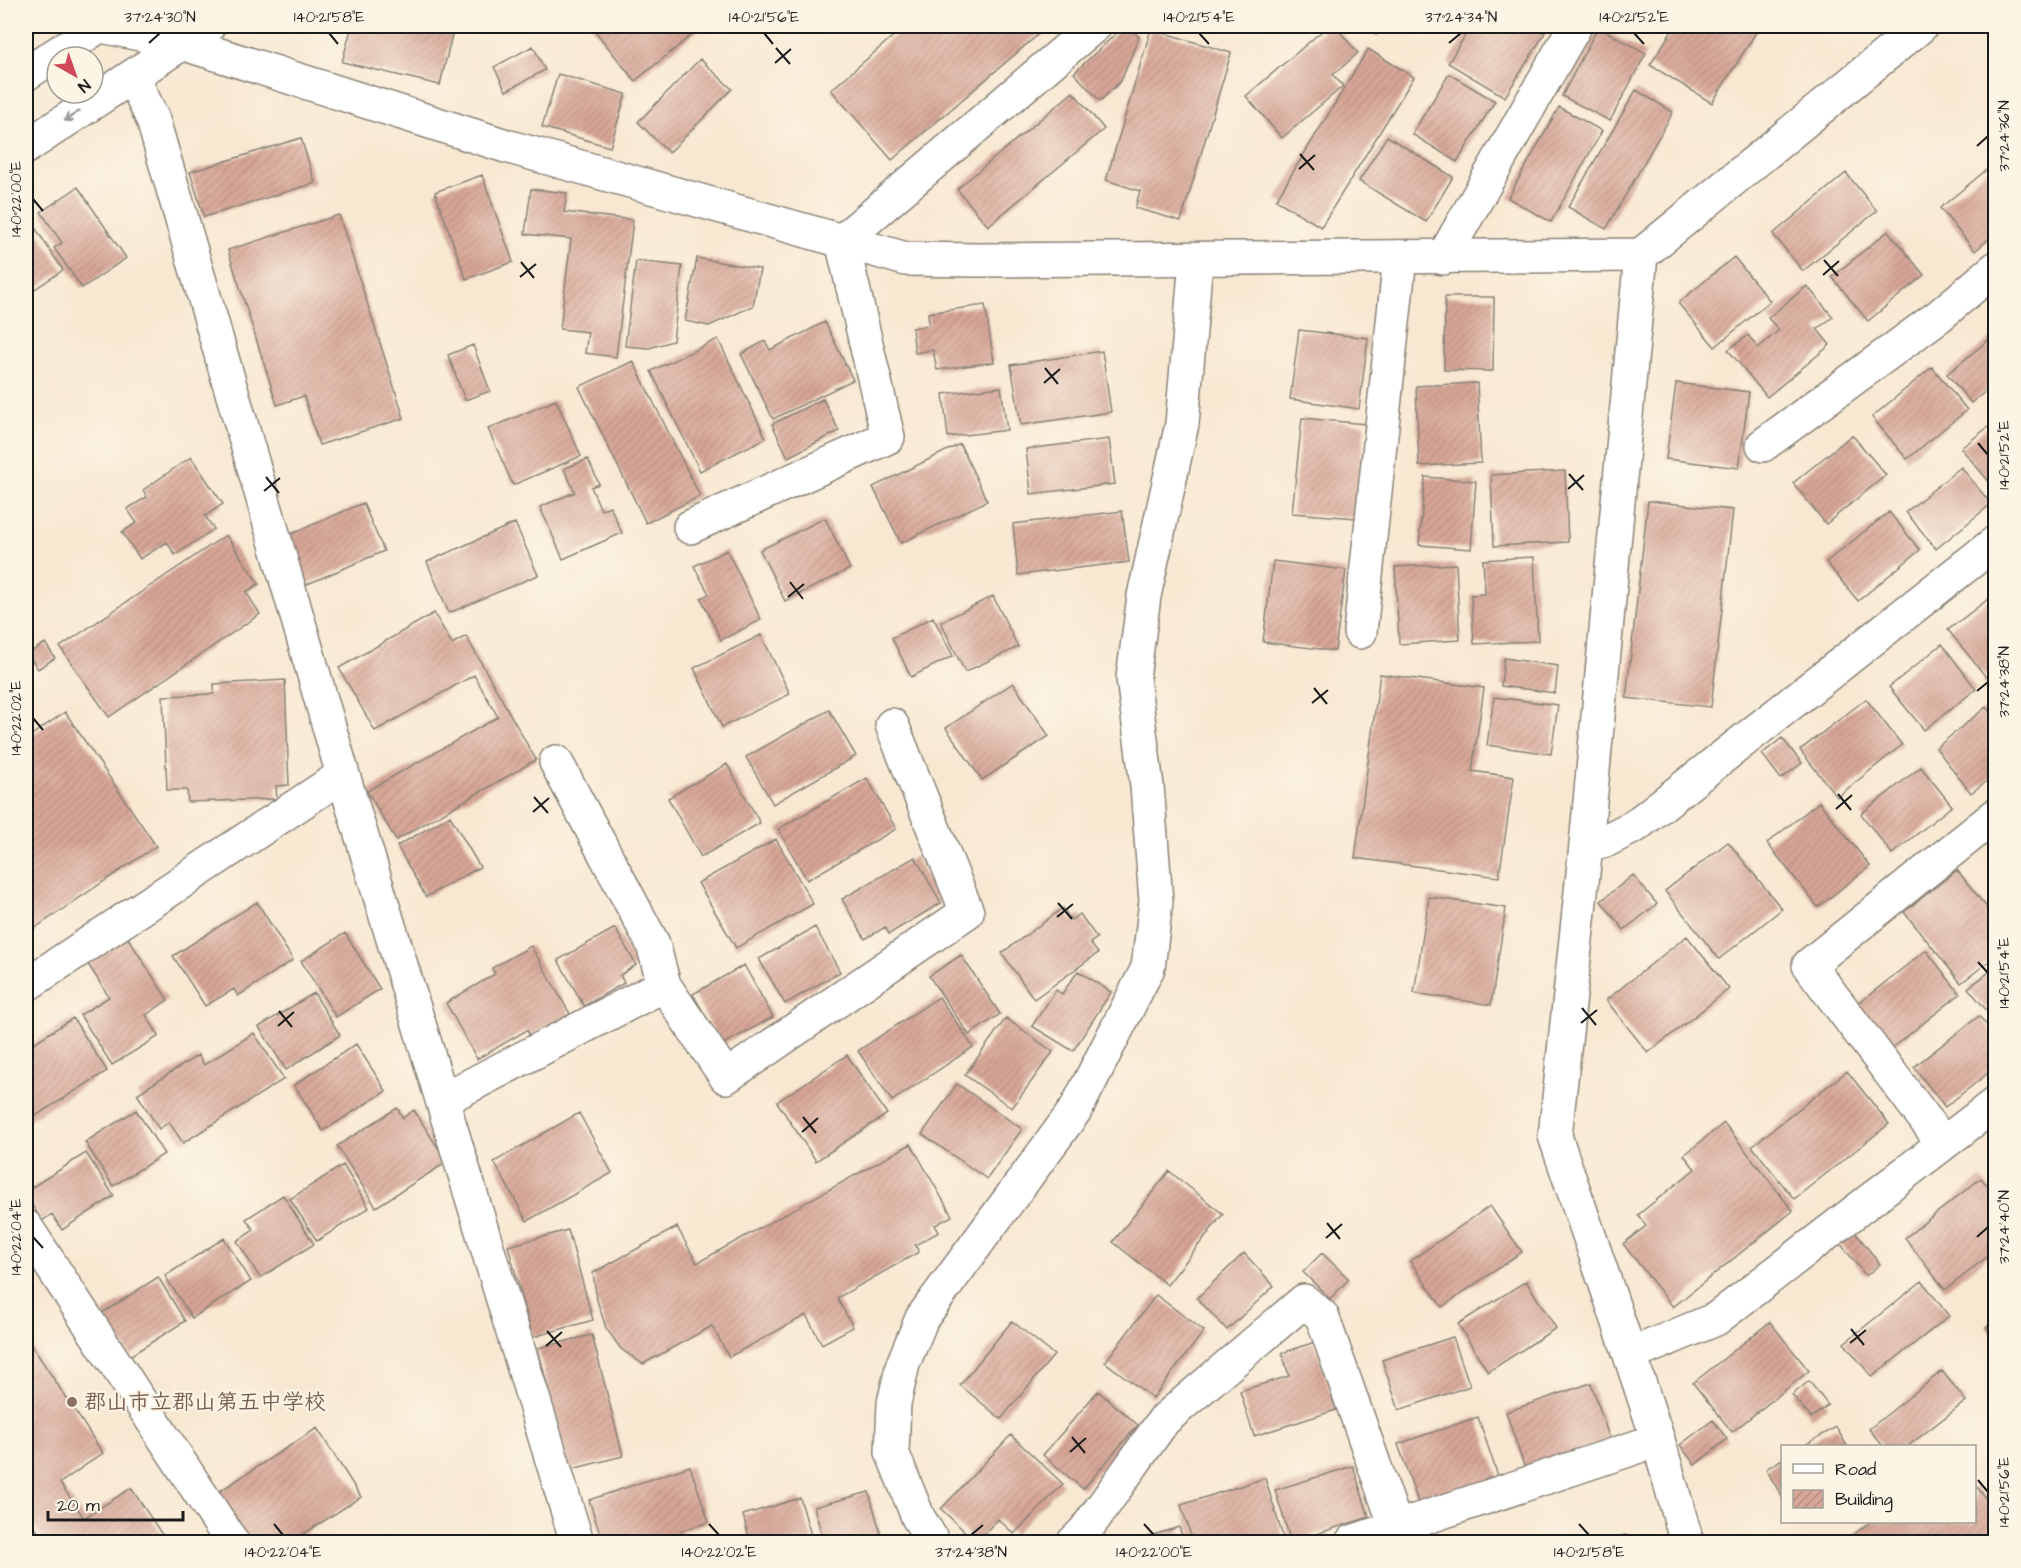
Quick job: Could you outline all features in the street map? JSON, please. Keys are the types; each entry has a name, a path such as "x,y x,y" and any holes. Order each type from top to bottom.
{"street":[{"path":"26,74 100,26 182,43 506,146 906,259 1196,260 1641,255 1921,26"},
{"path":"26,147 208,26"},
{"path":"842,241 1094,26"},
{"path":"1443,258 1575,26"},
{"path":"133,77 153,120 343,775 577,1542"},
{"path":"690,527 888,437 842,241"},
{"path":"1641,255 1586,845 1555,1136 1658,1440 1687,1542"},
{"path":"1360,632 1400,257"},
{"path":"933,1542 918,1517 892,1452 894,1403 903,1364 922,1318 1076,1109 1148,968 1156,901 1147,786 1132,678 1144,596 1182,424 1196,260"},
{"path":"1762,445 1939,316 1995,268"},
{"path":"1586,845 1607,840 1635,826 1995,543"},
{"path":"555,762 653,944 664,985 726,1077 967,912 892,725"},
{"path":"26,985 343,775"},
{"path":"1943,1143 1809,965 1995,815"},
{"path":"442,1100 664,985"},
{"path":"1630,1356 1716,1319 1995,1103"},
{"path":"26,1227 232,1542"},
{"path":"1074,1542 1085,1531 1164,1420 1304,1301 1322,1316 1396,1527"},
{"path":"1352,1542 1658,1440"}],"building":[{"path":"352,26 454,26 440,85 342,62"},
{"path":"591,26 703,26 635,81"},
{"path":"905,26 1048,26 892,160 831,90"},
{"path":"1124,26 1128,26 1139,37 1121,81 1100,101 1074,73"},
{"path":"1328,26 1335,26 1358,53 1333,75 1343,86 1282,138 1246,96"},
{"path":"1368,26 1387,26 1376,35"},
{"path":"1471,26 1533,26 1545,33 1505,97 1448,63"},
{"path":"1675,26 1760,26 1712,103 1650,65"},
{"path":"1598,27 1646,53 1610,121 1562,96"},
{"path":"1151,29 1231,53 1181,221 1135,208 1140,191 1106,180"},
{"path":"533,46 545,70 506,91 494,67"},
{"path":"1368,49 1414,77 1321,227 1276,200"},
{"path":"700,59 732,89 669,153 638,122"},
{"path":"558,74 626,94 610,147 542,127"},
{"path":"1449,74 1495,101 1457,162 1412,134"},
{"path":"1636,90 1673,112 1606,229 1568,207"},
{"path":"1073,92 1104,129 988,226 957,189"},
{"path":"1559,107 1602,131 1551,222 1508,198"},
{"path":"1387,136 1453,177 1426,222 1359,181"},
{"path":"301,138 315,183 204,217 190,172"},
{"path":"1996,162 1996,233 1975,251 1940,208"},
{"path":"1846,173 1877,211 1803,271 1773,234"},
{"path":"482,175 513,262 466,279 435,192"},
{"path":"78,187 126,258 82,288 54,248 62,243 41,212"},
{"path":"531,189 567,193 564,212 633,220 616,357 585,353 588,332 560,329 571,239 525,234"},
{"path":"339,215 404,418 319,445 304,396 277,405 228,250"},
{"path":"32,223 63,270 26,295 26,227"},
{"path":"1888,231 1924,275 1868,321 1832,277"},
{"path":"1734,257 1770,301 1715,347 1678,303"},
{"path":"697,258 760,269 753,306 709,326 685,321"},
{"path":"636,261 682,266 673,341 649,348 625,346"},
{"path":"1807,286 1833,317 1817,329 1830,345 1767,397 1728,350 1748,335 1758,348 1779,330 1768,318"},
{"path":"1445,297 1494,297 1493,371 1444,370"},
{"path":"985,305 994,362 937,370 933,350 915,353 912,328 929,325 928,313"},
{"path":"825,322 853,380 773,419 741,354 765,341 770,350"},
{"path":"1299,330 1368,338 1359,409 1290,399"},
{"path":"1996,334 1996,383 1971,403 1947,374"},
{"path":"718,339 766,438 700,471 651,371"},
{"path":"473,345 490,391 465,400 448,355"},
{"path":"1102,351 1111,412 1021,425 1011,365"},
{"path":"633,361 700,496 646,523 579,387"},
{"path":"1932,367 1967,410 1907,459 1872,417"},
{"path":"1477,383 1481,463 1419,466 1416,386"},
{"path":"1676,383 1749,392 1739,468 1666,459"},
{"path":"1001,387 1007,430 948,437 943,394"},
{"path":"823,399 839,431 788,457 772,424"},
{"path":"556,400 581,456 513,485 488,429"},
{"path":"1302,418 1365,424 1356,518 1292,513"},
{"path":"1996,421 1996,490 1961,448"},
{"path":"1852,435 1886,475 1826,524 1793,483"},
{"path":"1109,439 1115,484 1031,494 1026,449"},
{"path":"960,444 987,501 901,543 873,487"},
{"path":"191,457 223,504 205,516 214,529 175,555 167,542 140,559 122,532 137,523 127,509 147,497 143,490"},
{"path":"588,459 599,484 591,487 601,510 610,506 622,533 563,559 540,507 575,492 564,469"},
{"path":"1961,467 1991,504 1936,549 1906,512"},
{"path":"1565,471 1568,542 1494,546 1491,475"},
{"path":"1425,477 1476,481 1471,549 1419,545"},
{"path":"1648,501 1733,510 1711,707 1626,698"},
{"path":"363,503 384,551 303,586 282,538"},
{"path":"1122,511 1129,562 1018,575 1013,524"},
{"path":"1889,512 1920,550 1858,601 1826,562"},
{"path":"825,518 850,569 785,601 760,550"},
{"path":"515,523 538,575 449,613 427,562"},
{"path":"226,535 259,584 246,592 260,614 109,717 60,647"},
{"path":"727,550 761,620 721,640 701,598 709,594 694,566"},
{"path":"1534,557 1538,641 1474,644 1471,595 1485,594 1483,560"},
{"path":"1273,561 1346,570 1335,651 1263,642"},
{"path":"1456,564 1460,640 1399,644 1395,567"},
{"path":"1996,593 1996,669 1986,677 1948,630"},
{"path":"993,596 1018,647 965,672 941,622"},
{"path":"434,613 452,644 466,636 536,760 396,840 367,791 498,717 474,675 375,731 339,668"},
{"path":"933,617 953,656 911,677 892,638"},
{"path":"761,635 790,694 722,727 694,668"},
{"path":"45,643 55,658 38,669 28,654"},
{"path":"1942,644 1976,689 1924,730 1889,687"},
{"path":"1504,658 1558,666 1555,693 1501,686"},
{"path":"1380,674 1484,688 1472,771 1514,777 1499,877 1355,858"},
{"path":"285,680 289,785 276,786 277,799 188,802 187,790 167,790 163,696 214,694 214,684"},
{"path":"1013,683 1049,736 982,780 946,728"},
{"path":"1494,697 1558,705 1551,754 1487,745"},
{"path":"1866,699 1902,745 1837,797 1800,750"},
{"path":"1986,707 1996,719 1996,774 1971,793 1936,748"},
{"path":"829,710 856,756 773,804 746,757"},
{"path":"65,712 156,846 26,934 26,739"},
{"path":"1782,738 1802,763 1781,779 1762,754"},
{"path":"727,764 760,823 701,857 668,798"},
{"path":"1921,767 1952,806 1892,854 1861,814"},
{"path":"867,778 896,829 807,880 778,829"},
{"path":"1819,802 1870,866 1818,907 1767,843"},
{"path":"450,816 480,867 426,897 397,846"},
{"path":"776,839 813,904 736,948 698,883"},
{"path":"1728,842 1782,909 1719,959 1665,891"},
{"path":"915,857 941,903 889,934 885,927 865,939 842,899"},
{"path":"1957,870 1996,919 1996,956 1961,983 1904,912"},
{"path":"1633,875 1657,904 1624,930 1601,901"},
{"path":"1429,897 1506,908 1491,1005 1414,993"},
{"path":"257,902 293,960 238,996 234,989 205,1006 173,956"},
{"path":"1063,908 1071,920 1080,914 1097,938 1090,943 1098,953 1034,999 1002,953"},
{"path":"815,927 840,972 785,1004 759,959"},
{"path":"615,928 636,965 620,975 624,983 584,1006 558,960"},
{"path":"345,933 380,989 336,1017 301,961"},
{"path":"1687,936 1729,989 1648,1053 1606,1000"},
{"path":"128,938 168,1000 146,1015 159,1036 112,1065 80,1015 109,997 88,964"},
{"path":"531,946 570,1014 530,1036 527,1030 477,1059 446,1003 495,974 492,968"},
{"path":"1926,950 1960,994 1887,1052 1853,1008"},
{"path":"961,955 1000,1014 969,1035 929,976"},
{"path":"744,965 773,1017 722,1045 693,994"},
{"path":"1996,967 1996,1022 1968,988"},
{"path":"1078,971 1111,992 1073,1051 1032,1026 1056,990 1062,994"},
{"path":"314,993 340,1035 286,1070 259,1027"},
{"path":"939,997 973,1047 892,1101 858,1051"},
{"path":"1979,1016 1996,1036 1996,1067 1945,1107 1914,1067"},
{"path":"73,1018 107,1071 26,1122 26,1048"},
{"path":"1006,1018 1053,1052 1012,1108 965,1075"},
{"path":"254,1033 284,1079 183,1143 169,1122 159,1129 137,1094 198,1055 204,1065"},
{"path":"356,1044 386,1091 323,1131 294,1085"},
{"path":"847,1055 887,1114 816,1161 777,1102"},
{"path":"1847,1071 1889,1124 1794,1199 1752,1146"},
{"path":"957,1084 1022,1129 987,1179 922,1134"},
{"path":"397,1108 403,1118 414,1110 447,1162 376,1207 337,1146"},
{"path":"136,1110 164,1154 113,1186 85,1142"},
{"path":"579,1113 612,1173 527,1221 494,1162"},
{"path":"1724,1123 1793,1211 1673,1307 1623,1244 1646,1226 1638,1215 1695,1169 1684,1155"},
{"path":"911,1144 952,1216 935,1225 939,1232 915,1245 919,1252 837,1298 853,1327 822,1344 806,1315 729,1357 712,1326 643,1364 621,1349 606,1328 597,1300 593,1273 677,1227 697,1263"},
{"path":"86,1153 114,1196 62,1230 52,1214 42,1221 26,1195 26,1191"},
{"path":"343,1165 369,1208 317,1241 290,1199"},
{"path":"1169,1171 1223,1214 1167,1285 1113,1242"},
{"path":"1981,1178 1996,1196 1996,1250 1945,1290 1905,1238"},
{"path":"283,1195 314,1244 260,1278 237,1241 254,1230 246,1219"},
{"path":"1490,1206 1522,1252 1442,1307 1410,1261"},
{"path":"568,1230 593,1320 533,1337 508,1246"},
{"path":"1854,1231 1880,1264 1866,1276 1839,1242"},
{"path":"224,1238 251,1281 192,1318 165,1276"},
{"path":"1244,1253 1274,1286 1227,1330 1197,1298"},
{"path":"1322,1253 1349,1279 1330,1299 1303,1272"},
{"path":"158,1277 185,1321 130,1356 102,1313"},
{"path":"1526,1281 1556,1328 1488,1372 1458,1324"},
{"path":"1922,1281 1949,1316 1872,1377 1844,1343"},
{"path":"1156,1295 1204,1331 1153,1398 1105,1362"},
{"path":"1996,1320 1996,1340 1986,1327"},
{"path":"1012,1321 1054,1355 1001,1419 960,1385"},
{"path":"1770,1322 1809,1371 1732,1432 1693,1383"},
{"path":"592,1335 623,1456 568,1470 538,1348"},
{"path":"26,1337 103,1453 60,1483 84,1518 131,1488 167,1542 45,1542 26,1514"},
{"path":"1453,1337 1470,1386 1399,1410 1382,1360"},
{"path":"1315,1342 1336,1410 1254,1436 1240,1391 1289,1376 1282,1353"},
{"path":"1942,1371 1966,1401 1909,1445 1882,1445 1869,1429"},
{"path":"1809,1381 1828,1405 1811,1418 1792,1395"},
{"path":"1591,1383 1610,1440 1525,1469 1506,1412"},
{"path":"1098,1391 1138,1425 1083,1489 1043,1455"},
{"path":"1478,1417 1499,1479 1419,1505 1398,1444"},
{"path":"1713,1420 1727,1439 1695,1465 1680,1445"},
{"path":"1836,1427 1846,1445 1805,1445"},
{"path":"317,1428 361,1497 291,1542 249,1542 217,1493"},
{"path":"1011,1435 1063,1484 1014,1534 998,1519 976,1542 941,1509"},
{"path":"1781,1460 1781,1495 1766,1469"},
{"path":"690,1466 709,1522 681,1531 683,1537 666,1542 603,1542 589,1500"},
{"path":"1353,1466 1369,1517 1291,1542 1275,1490"},
{"path":"1265,1478 1284,1540 1276,1542 1193,1542 1181,1505"},
{"path":"1976,1486 1996,1512 1996,1542 1843,1542 1870,1523 1976,1523"},
{"path":"869,1492 883,1542 824,1542 814,1507"},
{"path":"800,1498 813,1542 750,1542 743,1515"},
{"path":"1179,1527 1184,1542 1131,1542"},
{"path":"1626,1535 1627,1542 1596,1542"}],"place":[{"name":"郡山市立郡山第五中学校","path":"72,1402"}]}
